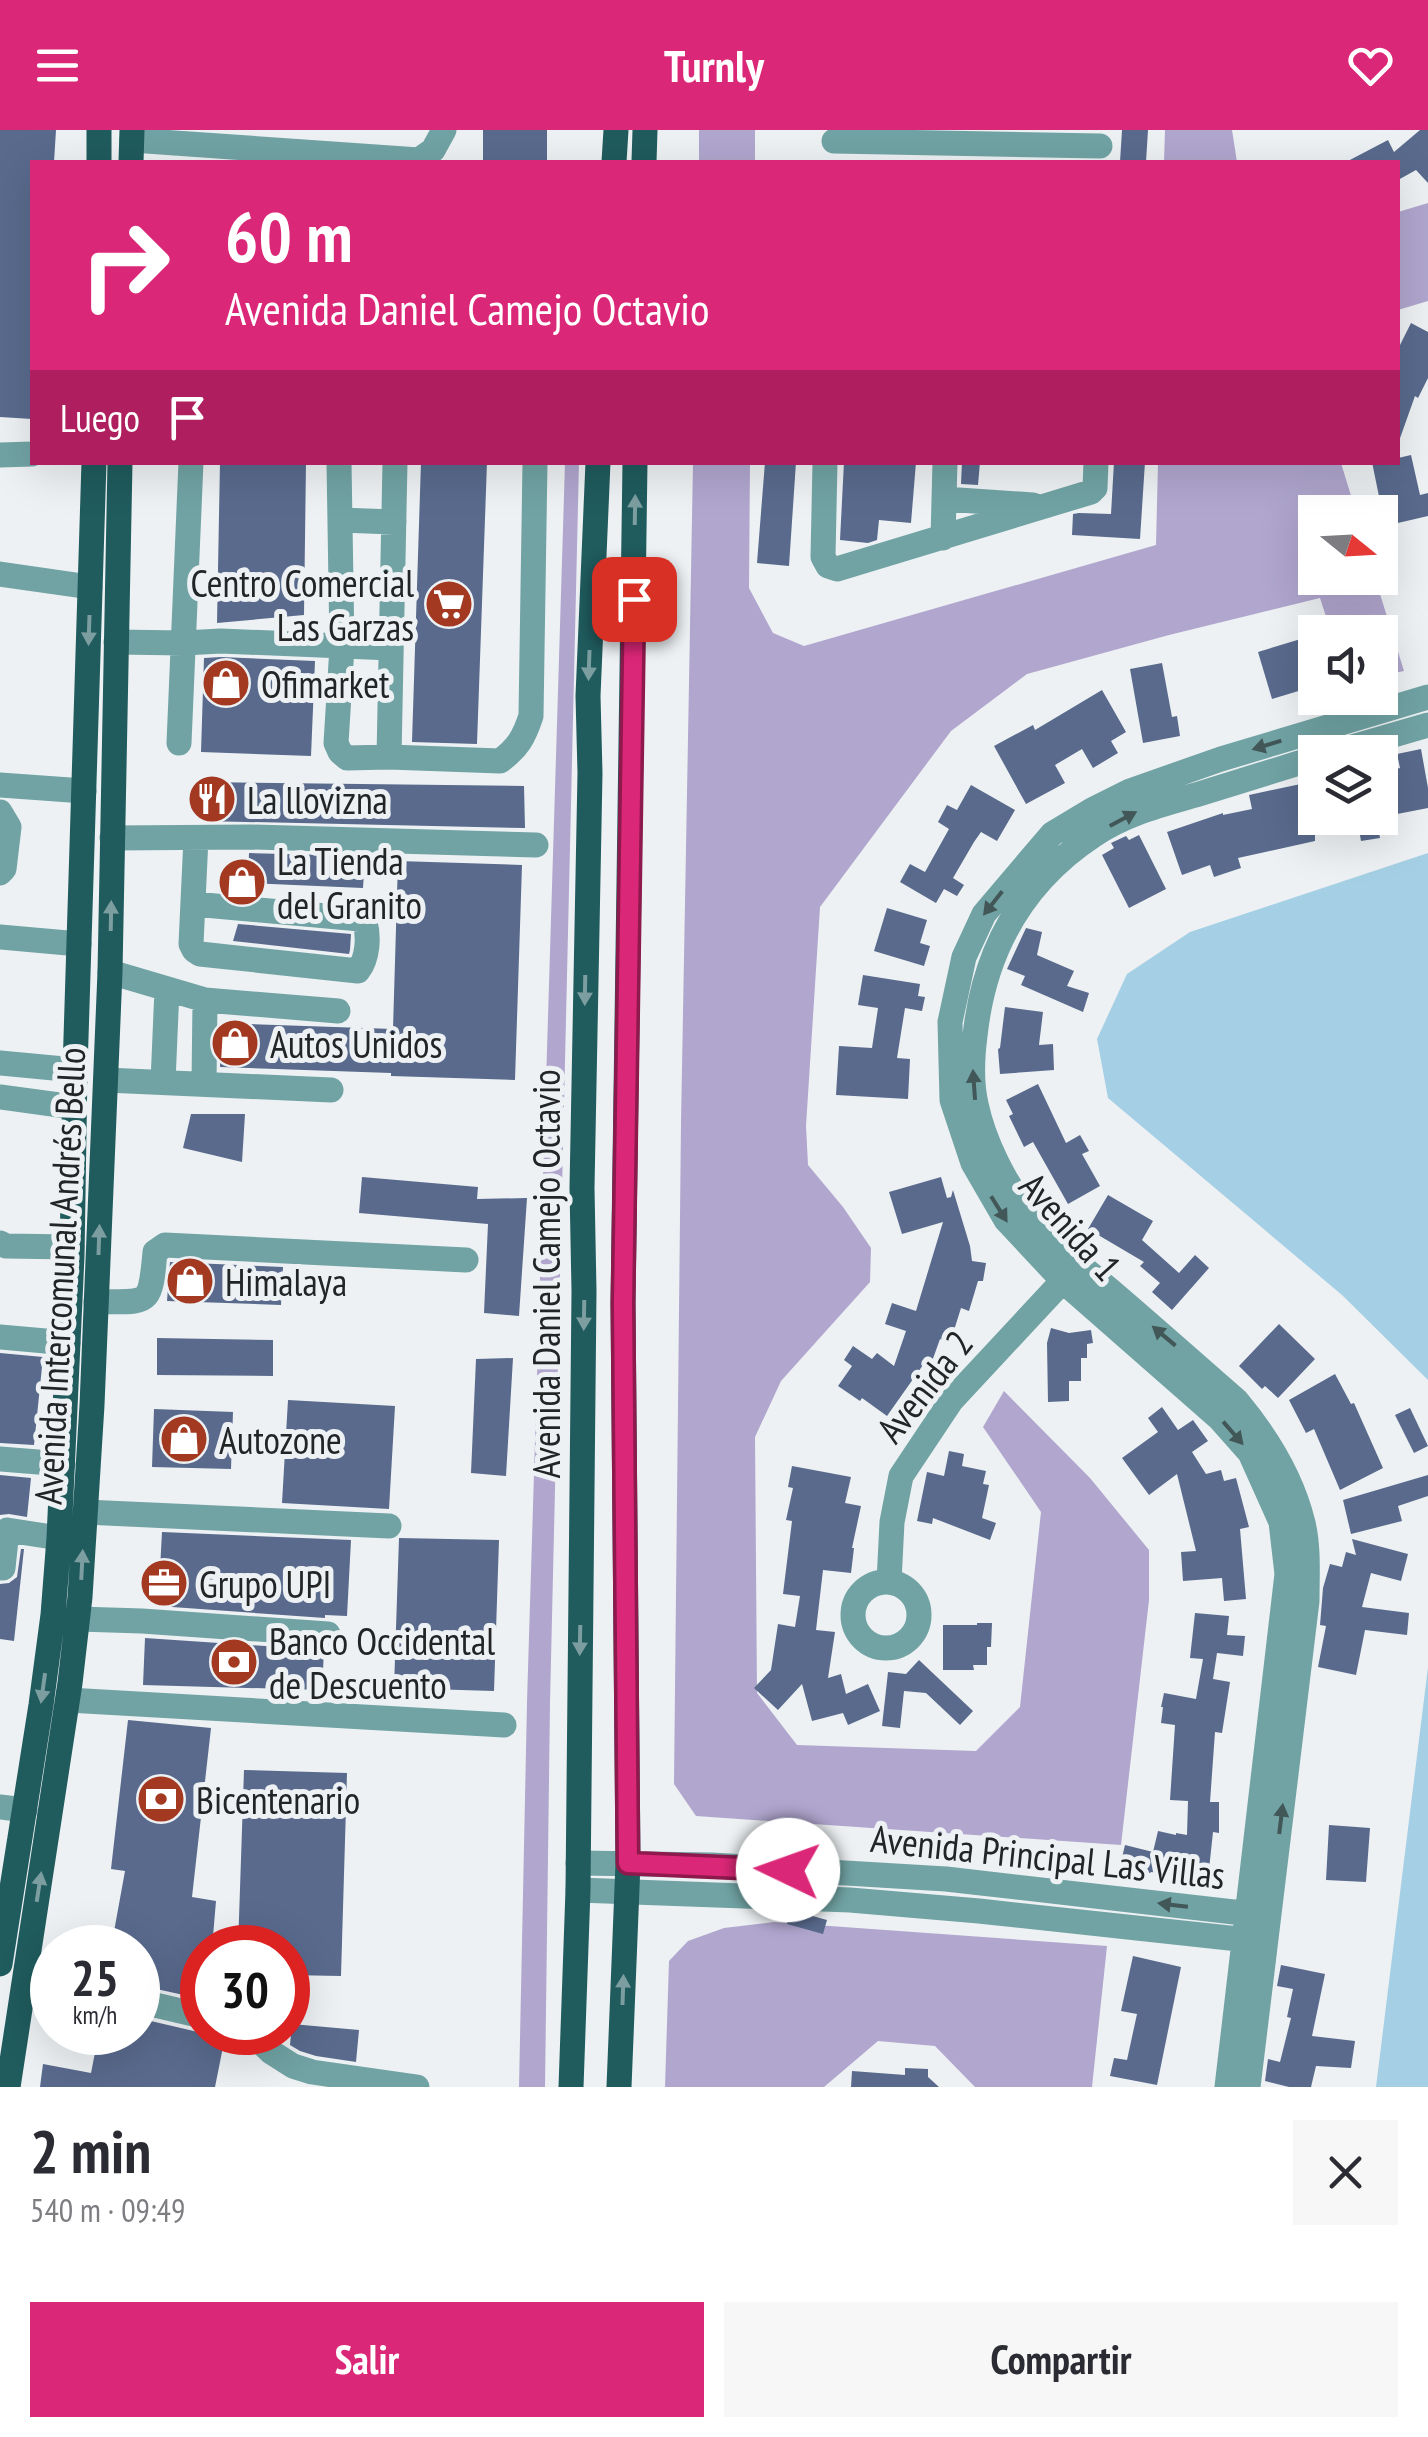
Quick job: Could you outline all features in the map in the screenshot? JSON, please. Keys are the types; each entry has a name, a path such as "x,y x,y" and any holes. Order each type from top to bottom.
{"main road":[{"path":"99,130 99,160"},
{"path":"614,160 616,130"},
{"path":"644,160 645,130"},
{"name":"Avenida Intercomunal Andrés Bello","path":"2,1937 13,1809 53,1615 59,1538 72,1254 74,1070 94,465"},
{"name":"Avenida Intercomunal Andrés Bello","path":"8,2087 78,1619 110,972 120,465"},
{"name":"Avenida Daniel Camejo Octavio","path":"571,2087 578,1890 588,696 598,465"},
{"name":"Avenida Daniel Camejo Octavio","path":"619,2087 628,1863 623,1303 635,465"}],"street":[{"path":"132,144 419,160 433,150 444,130"},
{"path":"834,145 1100,146"},
{"path":"0,455 30,454"},
{"path":"179,743 191,465"},
{"path":"339,465 342,647 336,743 340,752 347,758 500,761 524,738 531,716 535,465"},
{"path":"389,756 395,465"},
{"path":"825,465 823,557 828,566 837,568 1091,492 1096,475"},
{"path":"943,538 946,465"},
{"path":"944,499 1048,506"},
{"path":"340,520 394,522"},
{"path":"0,574 90,587"},
{"path":"116,642 221,641 392,648"},
{"name":"Avenida 1","path":"1398,706 1428,697"},
{"name":"Avenida 1","path":"1257,1928 1307,1601 1308,1560 1303,1524 1272,1448 1237,1401 1006,1220 973,1164 952,1100 950,1022 964,957 984,914 1052,834 1130,791 1370,715"},
{"path":"1394,735 1428,725"},
{"name":"Avenida 1","path":"1071,1272 1008,1183 987,1140 976,1104 973,1078 977,1011 986,973 1003,932 1024,899 1058,862 1094,834 1139,810 1298,763"},
{"path":"0,785 84,791"},
{"path":"0,812 9,827 4,869 0,873"},
{"path":"112,838 250,837 536,845"},
{"path":"193,904 360,919 366,922 368,932 363,965 358,971 200,954 194,950 191,944 196,838"},
{"path":"0,937 79,944"},
{"path":"110,972 205,1000 338,1011"},
{"path":"163,1082 167,989"},
{"path":"204,1083 205,1000"},
{"path":"0,1063 74,1070"},
{"path":"106,1080 331,1090"},
{"path":"0,1097 74,1107"},
{"path":"0,1244 72,1254"},
{"path":"96,1302 138,1301 148,1295 154,1252 165,1245 466,1260"},
{"path":"0,1257 72,1254"},
{"name":"Avenida 2","path":"888,1582 892,1522 901,1476 951,1401 1071,1272"},
{"path":"0,1336 68,1343"},
{"path":"0,1459 62,1464"},
{"path":"85,1512 389,1526"},
{"path":"2,1568 7,1530 59,1538"},
{"path":"78,1619 328,1634"},
{"path":"68,1700 504,1726"},
{"name":"Avenida Principal Las Villas","path":"578,1863 712,1865 946,1879 1257,1928"},
{"name":"Avenida Principal Las Villas","path":"578,1890 850,1900 1257,1928"},
{"path":"1227,2087 1257,1928"},
{"path":"1248,2087 1257,1928"},
{"path":"24,1981 30,1982"},
{"path":"276,2055 292,2066 312,2072 418,2087"}],"shaded area":[{"path":"699,130 755,130 755,160 699,160"},
{"path":"1165,130 1232,130 1237,160 1164,160"},
{"path":"1428,203 1428,301 1400,309 1400,211"},
{"path":"565,465 579,465 550,1703 545,2087 519,2087"},
{"path":"693,465 750,465 749,588 773,633 804,646 1156,545 1158,465 1342,465 1351,495 1298,495 1298,595 1380,595 1387,615 1326,615 1320,598 1027,674 951,731 820,907 806,1126 808,1165 871,1248 870,1282 781,1381 755,1437 757,1693 797,1745 976,1751 1020,1707 1041,1512 983,1427 1004,1391 1090,1478 1149,1550 1149,1600 1121,1845 696,1816 674,1784"},
{"path":"1428,853 1428,1380 1342,1295 1108,1098 1097,1039 1127,974 1190,932"},
{"path":"1428,1667 1428,2087 1376,2087"},
{"path":"774,1922 1107,1946 1092,2087 975,2087 935,2046 878,2041 824,2087 665,2087 669,1961 688,1941 724,1928"}],"building":[{"path":"0,130 56,130 54,160 30,160 30,419 0,417"},
{"path":"483,130 547,130 547,160 483,160"},
{"path":"1122,130 1148,130 1146,160 1120,160"},
{"path":"1420,130 1428,130 1428,183 1416,170 1400,179 1400,160 1350,160 1388,140 1394,152"},
{"path":"1411,323 1428,332 1428,378 1418,398 1415,396 1400,438 1400,345"},
{"path":"1411,455 1420,495 1428,493 1428,516 1398,523 1398,495 1379,495 1373,465 1400,465 1400,458"},
{"name":"Centro Comercial Las Garzas","path":"220,465 306,465 304,615 217,623"},
{"name":"Centro Comercial Las Garzas","path":"421,465 487,465 477,744 412,742"},
{"path":"765,465 796,465 789,566 757,563"},
{"path":"844,465 916,465 911,523 879,520 877,540 840,540"},
{"path":"962,465 980,465 978,485 961,484"},
{"path":"1114,465 1145,465 1140,539 1072,535 1073,514 1111,514"},
{"path":"1298,640 1298,691 1272,699 1258,652"},
{"name":"Centro Comercial Las Garzas","path":"204,658 315,661 311,756 201,752"},
{"path":"1162,663 1172,717 1177,716 1180,736 1143,743 1130,669"},
{"path":"1102,690 1126,732 1111,741 1118,753 1093,768 1082,749 1055,765 1065,783 1026,804 994,746 1033,725 1035,730"},
{"path":"1421,749 1428,808 1398,814 1398,754"},
{"path":"204,782 524,786 525,828 203,821"},
{"path":"971,785 1015,810 997,841 981,832 953,878 964,885 957,896 944,889 936,903 900,882 910,864 925,872 949,829 938,822 947,805 957,810"},
{"path":"1298,785 1298,835 1315,835 1315,841 1238,858 1241,868 1214,877 1210,865 1182,875 1167,832 1223,813 1252,809 1249,795"},
{"path":"1139,835 1166,889 1129,908 1102,855 1114,848 1111,843"},
{"path":"1360,835 1379,835 1380,838 1361,841"},
{"path":"249,853 365,856 363,888 248,883"},
{"path":"398,861 522,865 515,1080 220,1067 221,1023 393,1029"},
{"path":"887,908 927,920 920,943 930,946 924,966 874,951"},
{"path":"238,924 351,934 349,954 233,941"},
{"path":"1026,928 1042,932 1037,955 1074,971 1067,986 1089,993 1083,1012 1021,985 1025,976 1007,969"},
{"path":"863,975 920,984 918,996 925,997 922,1011 905,1008 897,1058 910,1059 908,1099 836,1095 839,1046 872,1048 878,1008 858,1005"},
{"path":"1005,1007 1043,1012 1039,1045 1053,1044 1054,1070 1000,1074 998,1049"},
{"path":"1038,1084 1066,1143 1080,1135 1089,1151 1082,1154 1100,1186 1068,1204 1033,1142 1024,1147 1009,1116 1013,1114 1006,1100"},
{"path":"191,1114 245,1114 242,1162 183,1148"},
{"path":"362,1177 478,1187 477,1199 527,1198 519,1316 484,1313 488,1224 359,1213"},
{"path":"941,1177 947,1198 953,1190 972,1261 986,1263 983,1281 978,1281 969,1311 961,1308 950,1343 940,1339 930,1367 923,1365 887,1416 838,1386 852,1366 844,1360 853,1346 872,1359 877,1353 894,1366 906,1331 885,1324 892,1303 916,1311 943,1222 902,1234 889,1192"},
{"path":"1108,1195 1153,1221 1142,1240 1179,1273 1195,1255 1209,1268 1172,1310 1152,1292 1160,1283 1140,1266 1144,1262 1088,1229"},
{"path":"170,1262 283,1267 281,1305 167,1301"},
{"path":"1279,1324 1315,1359 1278,1398 1265,1386 1262,1389 1239,1366"},
{"path":"1051,1328 1069,1333 1091,1330 1093,1343 1087,1344 1087,1358 1081,1358 1081,1381 1069,1381 1069,1401 1048,1402 1047,1343"},
{"path":"157,1338 273,1340 273,1376 157,1375"},
{"path":"0,1353 43,1357 34,1445 0,1443"},
{"path":"513,1358 506,1476 471,1473 476,1359"},
{"path":"1335,1374 1351,1404 1354,1403 1383,1468 1340,1490 1314,1429 1306,1433 1289,1400"},
{"path":"288,1400 395,1406 389,1509 282,1503"},
{"path":"1162,1407 1178,1430 1193,1420 1208,1441 1192,1452 1206,1474 1221,1470 1224,1481 1236,1478 1249,1527 1240,1529 1246,1599 1224,1601 1222,1578 1183,1581 1181,1552 1196,1551 1177,1474 1149,1495 1122,1458 1158,1432 1148,1418"},
{"path":"1410,1408 1428,1446 1414,1453 1395,1415"},
{"path":"154,1409 233,1412 231,1469 152,1467"},
{"path":"949,1451 964,1454 962,1466 986,1471 983,1484 989,1485 982,1518 996,1523 990,1540 933,1518 932,1524 917,1521 927,1472 944,1476"},
{"path":"792,1466 851,1477 845,1503 861,1506 851,1573 823,1570 816,1630 835,1632 828,1678 841,1674 846,1694 868,1684 880,1711 848,1725 843,1713 812,1721 802,1684 778,1710 754,1688 771,1670 778,1624 795,1627 800,1596 783,1594 792,1521 786,1520 793,1488 788,1487"},
{"path":"0,1475 31,1478 27,1517 0,1515"},
{"path":"1428,1475 1428,1496 1398,1506 1402,1521 1351,1534 1343,1500"},
{"path":"162,1532 351,1540 347,1616 325,1618 158,1606"},
{"path":"399,1538 499,1540 494,1691 394,1688"},
{"path":"1352,1539 1408,1554 1401,1581 1371,1573 1362,1607 1409,1613 1407,1635 1365,1630 1356,1675 1318,1667 1326,1626 1320,1625 1323,1588 1330,1564 1342,1567 1346,1552 1356,1555"},
{"path":"21,1549 14,1641 0,1639 0,1584 17,1577"},
{"path":"1195,1613 1229,1616 1227,1635 1245,1636 1243,1656 1217,1653 1213,1679 1230,1682 1222,1733 1215,1732 1210,1802 1219,1802 1219,1833 1213,1832 1208,1879 1120,1866 1125,1845 1153,1852 1158,1831 1187,1835 1188,1801 1170,1800 1175,1725 1161,1723 1161,1707 1164,1693 1196,1699 1203,1659 1190,1658"},
{"path":"992,1623 987,1665 973,1665 974,1670 943,1670 943,1625"},
{"name":"Banco Occidental de Descuento","path":"145,1638 324,1650 322,1690 143,1685"},
{"path":"919,1660 973,1711 960,1725 926,1693 904,1691 900,1728 882,1726 888,1672 906,1674"},
{"name":"Bicentenario","path":"128,1720 211,1728 192,1897 216,1901 214,1925 180,1925 180,1994 160,1990 160,1925 115,1925 125,1871 111,1869"},
{"path":"244,1770 347,1773 341,1976 310,1975 310,1925 239,1925"},
{"path":"1329,1825 1370,1828 1366,1882 1326,1880"},
{"path":"790,1914 827,1920 823,1934 787,1924"},
{"path":"1133,1956 1181,1967 1157,2085 1110,2076 1114,2058 1127,2060 1137,2014 1121,2011"},
{"path":"1281,1965 1325,1974 1312,2036 1355,2041 1351,2068 1316,2066 1311,2087 1265,2081 1268,2059 1280,2062 1291,2018 1287,2017 1293,1989 1277,1986"},
{"path":"160,2023 180,2028 180,2055 221,2055 215,2087 40,2087 43,2064 91,2073 95,2055 160,2055"},
{"path":"310,2026 359,2030 356,2062 310,2054"},
{"path":"905,2068 928,2069 928,2077 939,2087 851,2087 852,2071 905,2075"}],"place":[{"name":"Centro Comercial Las Garzas","path":"449,604"},
{"name":"Ofimarket","path":"226,683"},
{"name":"La llovizna","path":"212,799"},
{"name":"La Tienda del Granito","path":"242,882"},
{"name":"Autos Unidos","path":"235,1043"},
{"name":"Himalaya","path":"190,1281"},
{"name":"Autozone","path":"184,1439"},
{"name":"Grupo UPI","path":"164,1583"},
{"name":"Banco Occidental de Descuento","path":"234,1662"},
{"name":"Bicentenario","path":"161,1799"}],"route":[{"path":"634,599 623,1303 628,1863 788,1870"}]}
